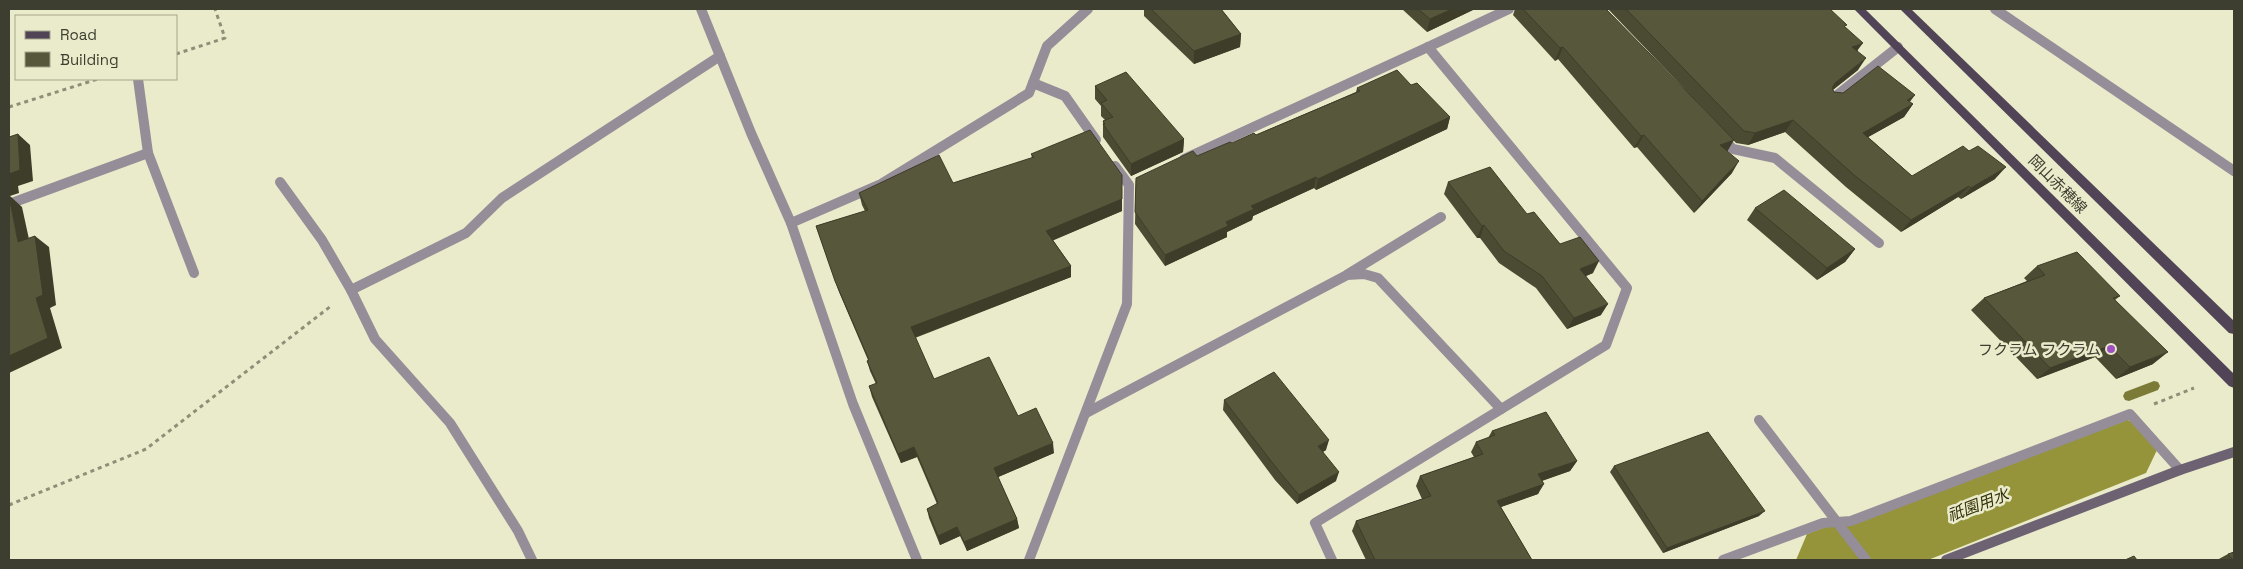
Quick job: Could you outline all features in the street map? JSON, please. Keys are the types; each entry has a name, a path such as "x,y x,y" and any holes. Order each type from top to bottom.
{"main road":[{"name":"岡山赤穂線","path":"1860,9 2234,382"},
{"name":"岡山赤穂線","path":"1905,9 2234,329"}],"street":[{"path":"701,9 791,223 853,404 917,560"},
{"path":"791,223 880,184 1030,93 1047,46 1088,9"},
{"path":"1172,164 1357,78 1428,48 1509,9"},
{"path":"1995,9 2234,171"},
{"path":"1831,100 1898,47"},
{"path":"1332,560 1315,523 1606,345 1627,288 1428,48"},
{"path":"351,290 466,234 502,198 720,56"},
{"path":"138,80 148,153 194,272"},
{"path":"1029,560 1127,304 1133,183 1108,157 1065,96 1033,83"},
{"path":"1713,128 1733,150 1775,158 1879,243"},
{"path":"9,204 148,153"},
{"path":"280,182 322,240 351,290 375,339 450,423 518,531 532,560"},
{"path":"1086,413 1347,274 1441,216"},
{"path":"1347,274 1364,274 1378,278 1501,409"},
{"path":"1723,560 1823,523 1852,521 2130,414 2180,470"},
{"path":"1759,420 1866,560"},
{"path":"1946,560 2180,470 2234,452"}],"path":[{"path":"178,53 225,38 215,9"},
{"path":"9,107 95,80"},
{"path":"9,505 146,449 351,290"},
{"path":"2130,414 2194,388"}],"building":[{"path":"1151,9 1221,9 1241,34 1194,51"},
{"path":"1418,9 1452,9 1430,19"},
{"path":"1523,9 1606,9 1734,140 1720,145 1739,161 1702,201 1644,135 1641,136 1563,47 1560,48"},
{"path":"1626,9 1830,9 1847,25 1844,26 1863,43 1852,47 1866,58 1835,83 1832,88 1834,92 1843,93 1878,66 1915,95 1907,100 1913,104 1863,133 1912,176 1963,146 1969,151 1978,146 2006,167 1911,220 1854,175 1793,120 1755,133 1744,131"},
{"path":"1397,70 1411,85 1417,83 1450,117 1318,179 1316,177 1251,206 1254,209 1226,222 1228,226 1165,255 1135,212 1136,178 1193,151 1197,156 1254,133 1256,135 1360,91 1357,88"},
{"path":"1126,72 1184,139 1131,164 1103,124 1105,124 1103,121 1113,117 1101,103 1107,100 1095,86"},
{"path":"1090,130 1122,175 1122,199 1046,231 1071,266 911,327 934,379 989,357 1018,416 1036,408 1053,443 994,468 1017,519 964,542 957,527 938,536 927,509 938,503 914,447 898,454 869,386 877,383 867,361 869,360 835,281 816,226 868,210 859,193 939,155 953,183 1034,157 1031,154"},
{"path":"18,134 20,170 9,174 9,137"},
{"path":"1490,167 1527,214 1534,212 1560,244 1580,237 1599,261 1580,269 1608,304 1574,318 1542,276 1504,251 1448,182"},
{"path":"1784,190 1855,249 1827,268 1755,208"},
{"path":"9,196 18,242 35,236 43,295 36,298 48,338 9,356"},
{"path":"2077,252 2120,296 2113,298 2168,352 2130,367 2109,346 2050,368 1984,298 2045,275 2037,266"},
{"path":"1274,372 1329,440 1318,446 1339,472 1299,495 1224,400"},
{"path":"1546,412 1577,461 1538,474 1544,484 1497,501 1532,560 1375,560 1356,521 1431,496 1420,476 1483,454 1476,442 1495,435 1492,431"},
{"path":"1708,432 1765,511 1667,548 1614,466"},
{"path":"2234,552 2234,560 2233,560 2228,554"},
{"path":"2134,556 2137,560 2125,560"}],"waterway":[{"path":"2129,396 2154,386"},
{"name":"祇園用水","path":"1835,560 2120,450"}],"place":[{"name":"フクラム フクラム","path":"2111,349"}]}
